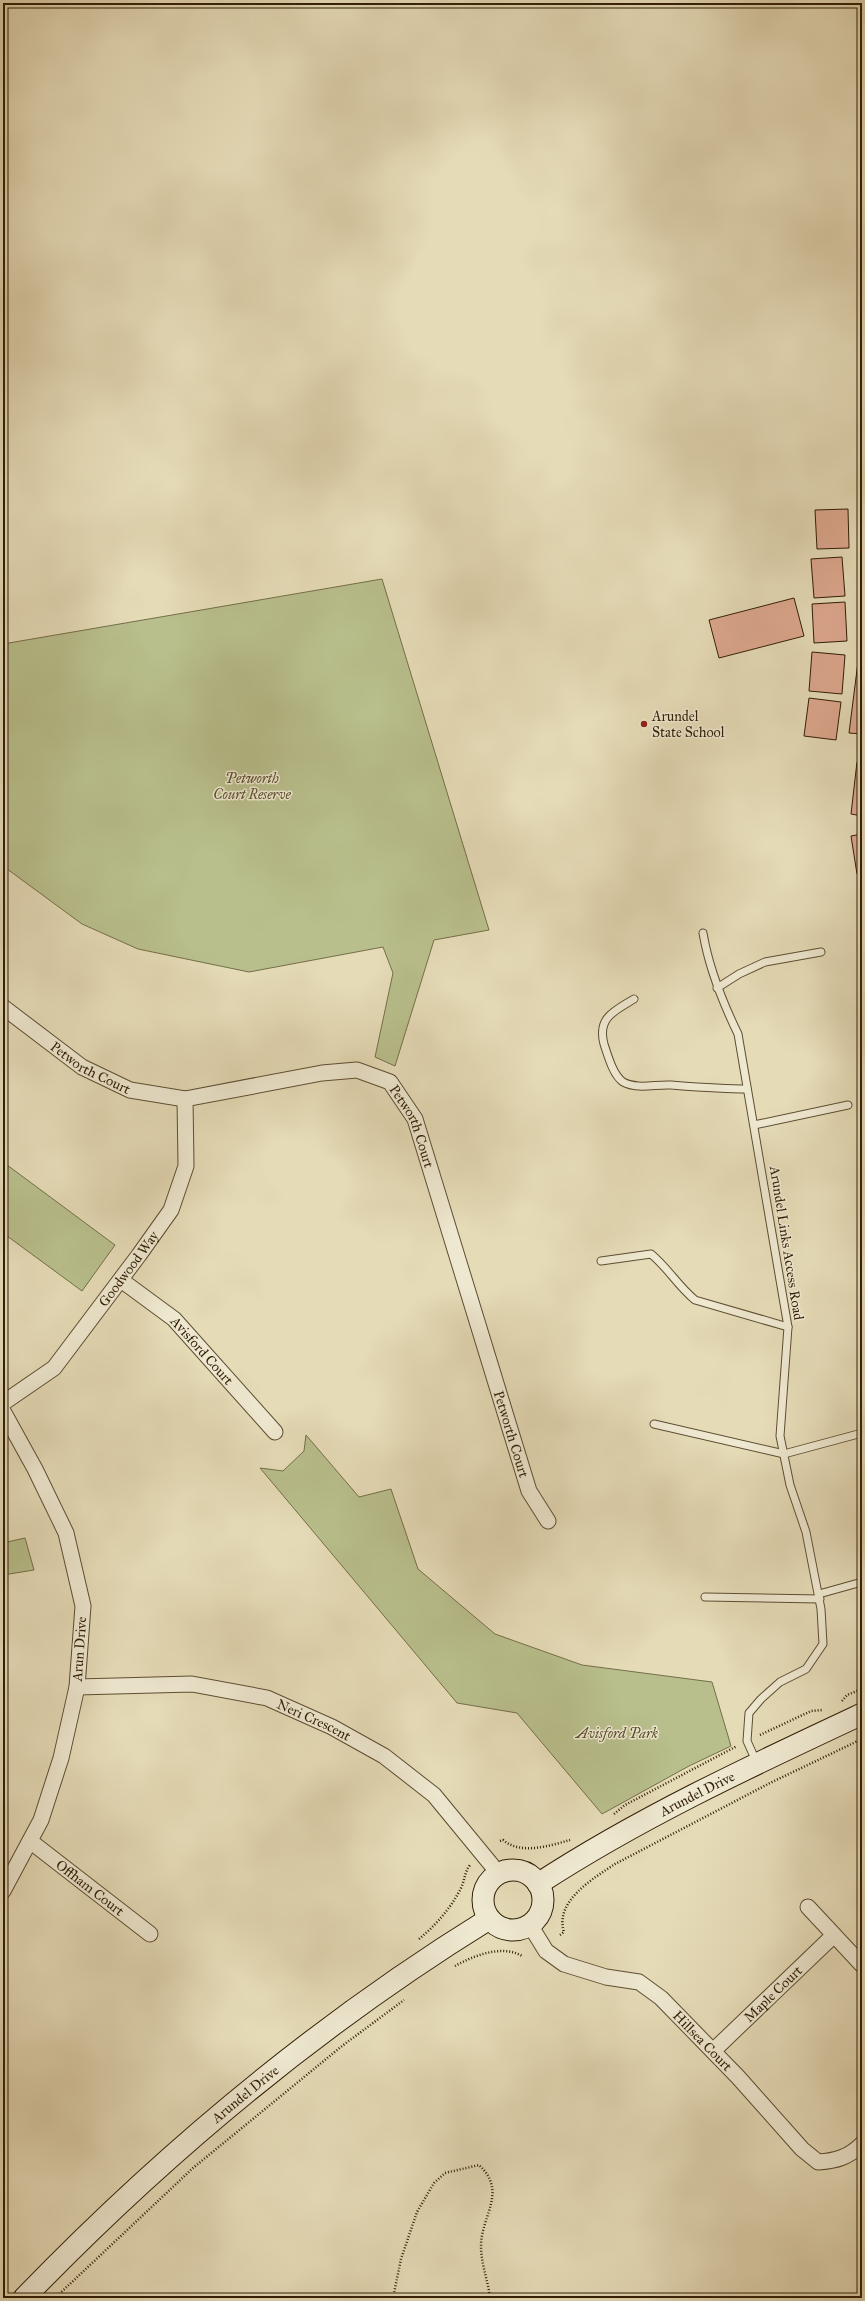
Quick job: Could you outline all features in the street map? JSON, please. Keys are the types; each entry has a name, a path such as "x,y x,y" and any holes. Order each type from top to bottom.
{"main road":[{"name":"Arundel Drive","path":"538,1884 581,1856 757,1763 862,1714"},
{"path":"509,1870 520,1871 530,1876 538,1884 542,1895 542,1906 538,1917 530,1925 520,1929 509,1930 498,1926 489,1919 484,1905 485,1889 490,1880 499,1874 509,1870"},
{"name":"Arundel Drive","path":"24,2298 61,2259 156,2170 256,2084 398,1977 489,1919"}],"street":[{"name":"Petworth Court","path":"3,1007 82,1067 130,1090 185,1099 322,1073 357,1070 390,1082 415,1119 529,1491 548,1521"},
{"name":"Goodwood Way","path":"3,1403 54,1368 121,1280 171,1210 186,1166 185,1099"},
{"name":"Avisford Court","path":"121,1280 174,1319 275,1432"},
{"name":"Arun Drive","path":"3,1411 35,1469 66,1533 82,1606 76,1687 62,1758 41,1820 3,1891"},
{"name":"Neri Crescent","path":"76,1687 192,1684 267,1698 310,1717 332,1727 384,1756 434,1795 499,1874"},
{"name":"Offham Court","path":"30,1841 150,1934"},
{"path":"808,1907 862,1965"},
{"name":"Hillsea Court","path":"530,1925 546,1952 564,1964 606,1977 639,1982 661,1998 713,2051 802,2149 818,2162 834,2161 852,2154 862,2144"},
{"name":"Maple Court","path":"713,2051 834,1936"}],"lane":[{"name":"Arundel Links Access Road","path":"703,933 707,958 717,988 738,1034 754,1125 788,1327 780,1436 790,1485 806,1532 819,1597 823,1644 806,1669 780,1682 760,1699 749,1713 747,1741 757,1763"},
{"path":"717,988 739,974 765,962 821,952"},
{"path":"634,999 613,1012 605,1019 602,1029 604,1043 614,1071 622,1081 635,1086 670,1085 704,1089 747,1089"},
{"path":"754,1125 848,1105"},
{"path":"601,1260 651,1254 665,1266 686,1293 695,1300 788,1327"},
{"path":"654,1424 784,1454 862,1434"},
{"path":"705,1597 819,1597 862,1582"}],"path":[{"path":"836,1704 847,1696 862,1689"},
{"path":"613,1816 625,1806 687,1771 811,1711 826,1709"},
{"path":"560,1935 564,1932 562,1921 565,1910 572,1899 593,1879 615,1864 770,1783 862,1739"},
{"path":"500,1841 503,1840 511,1846 522,1848 546,1846 572,1839"},
{"path":"416,1941 449,1908 462,1886 466,1871 470,1866"},
{"path":"450,1969 478,1956 505,1950 511,1950 522,1956"},
{"path":"55,2298 147,2209 217,2147 342,2046 410,1996"},
{"path":"393,2298 399,2279 401,2259 417,2212 428,2192 445,2173 479,2165 487,2172 492,2186 493,2198 481,2244 482,2266 490,2298"}],"green space":[{"name":"Petworth Court Reserve","path":"382,579 489,930 434,940 395,1066 375,1057 393,973 383,947 249,972 138,949 82,924 3,866 3,644"},
{"path":"3,1162 115,1245 82,1291 3,1233"},
{"name":"Avisford Park","path":"306,1435 359,1497 391,1489 418,1569 495,1634 582,1665 712,1682 731,1746 689,1766 602,1814 517,1713 457,1703 260,1468 283,1471 304,1451"},
{"path":"25,1538 34,1570 3,1575 3,1543"}],"building":[{"path":"848,509 849,548 817,549 815,510"},
{"path":"842,557 845,596 814,598 811,559"},
{"path":"794,598 804,636 719,658 709,620"},
{"path":"845,602 847,641 814,643 812,604"},
{"path":"812,652 845,655 842,694 809,691"},
{"path":"859,654 862,655 862,734 849,733"},
{"path":"809,698 841,702 836,740 804,736"},
{"path":"857,762 862,762 862,816 851,814"},
{"path":"862,834 862,873 857,874 851,836"}],"place":[{"name":"Arundel State School","path":"644,724"}]}
